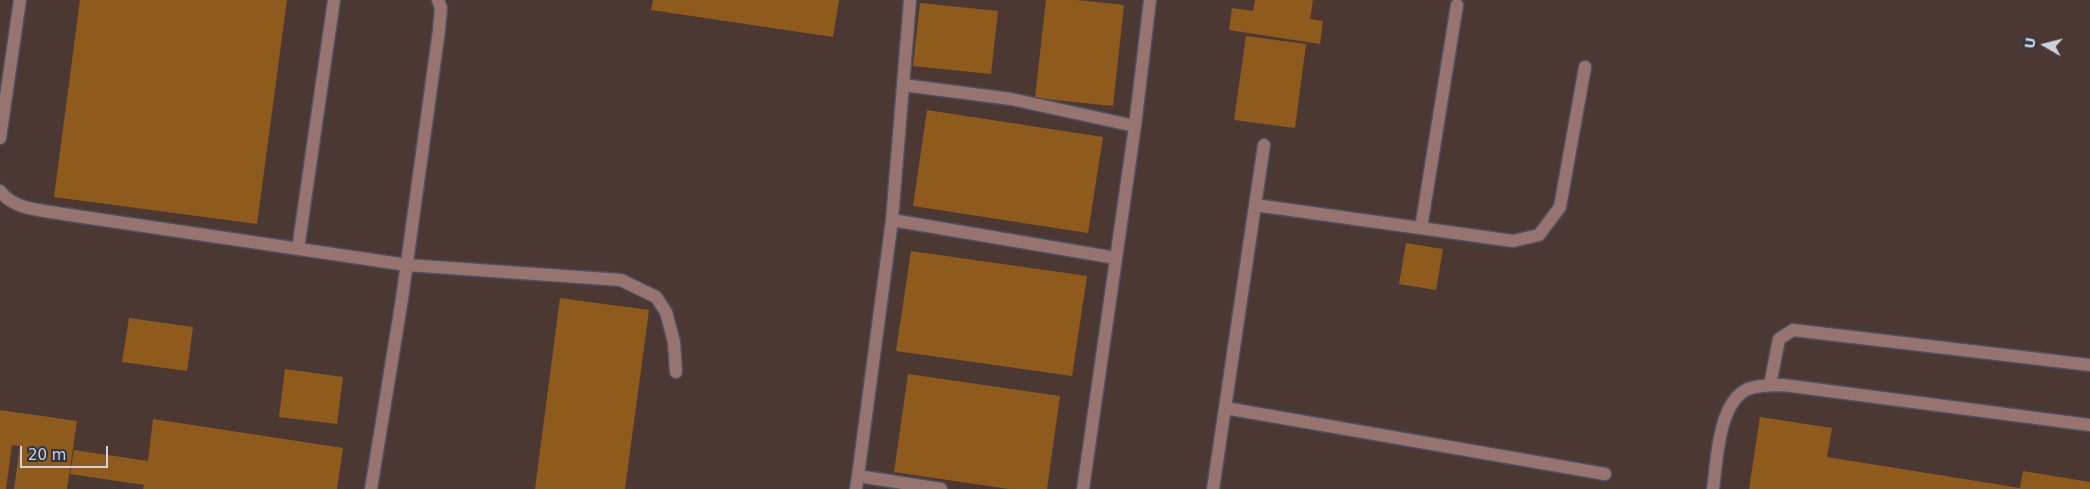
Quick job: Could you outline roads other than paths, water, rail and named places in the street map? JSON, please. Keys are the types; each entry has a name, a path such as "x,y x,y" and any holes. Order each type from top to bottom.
{"lane":[{"path":"0,138 5,76 20,0"},
{"path":"298,249 334,0"},
{"path":"371,489 407,265 439,30 441,8 438,0"},
{"path":"856,489 892,220 910,0"},
{"path":"1082,489 1135,126 1150,0"},
{"path":"1421,228 1457,5"},
{"path":"1255,205 1513,241 1539,235 1560,207 1585,67"},
{"path":"903,86 1011,99 1135,126"},
{"path":"1213,489 1264,145"},
{"path":"0,191 4,197 17,205 63,214 298,249 407,265 604,278 634,285 656,297 666,312 674,342 676,372"},
{"path":"892,220 1116,258"},
{"path":"1770,385 1779,339 1793,330 2090,365"},
{"path":"1713,489 1719,441 1726,415 1735,399 1747,390 1770,385 1783,385 2090,426"},
{"path":"1225,408 1605,474"},
{"path":"858,476 941,489"}]}
